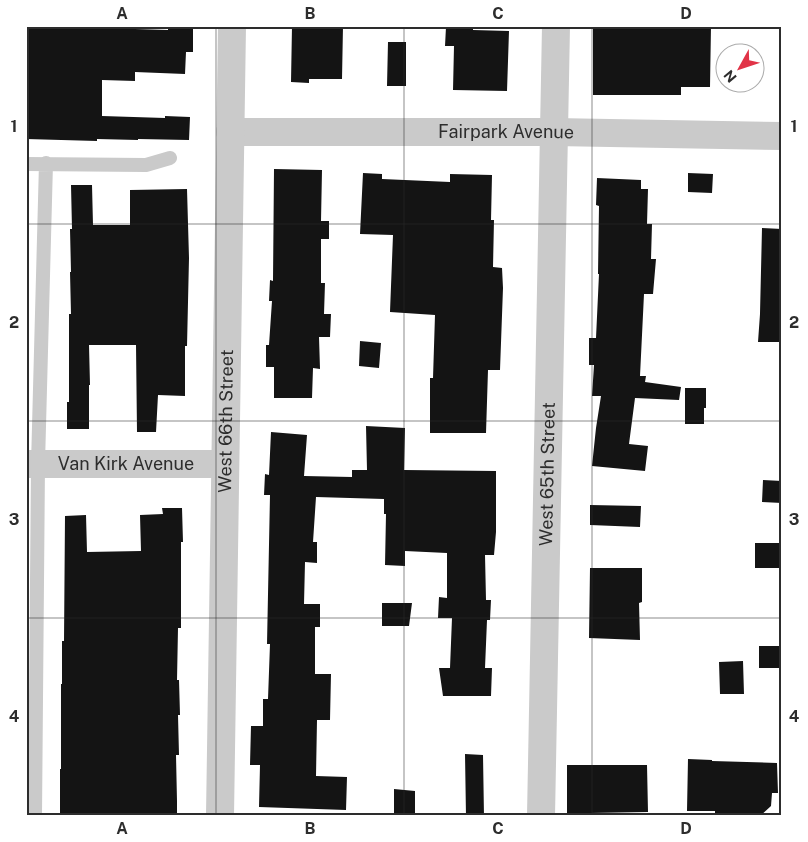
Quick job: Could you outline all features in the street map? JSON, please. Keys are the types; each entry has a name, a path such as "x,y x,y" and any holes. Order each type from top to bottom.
{"street":[{"name":"West 66th Street","path":"220,816 232,26"},
{"name":"West 65th Street","path":"540,816 556,26"},
{"name":"Fairpark Avenue","path":"230,132 554,132 782,136"},
{"name":"Van Kirk Avenue","path":"32,464 225,464"}],"lane":[{"path":"26,164 146,165 170,158"},
{"path":"35,816 32,464 46,164"}],"building":[{"path":"48,26 102,26 102,28 168,30 168,26 193,26 193,52 186,52 185,74 135,72 135,81 102,80 102,116 190,117 189,140 97,139 97,141 26,139 26,28 48,28"},
{"path":"292,26 343,26 342,79 309,79 309,83 291,82"},
{"path":"593,26 711,26 710,87 681,87 681,95 593,95"},
{"path":"446,27 509,31 507,91 453,90 454,46 445,46"},
{"path":"388,42 406,42 406,86 387,86"},
{"path":"274,169 322,170 321,221 329,221 329,239 321,239 321,283 325,283 324,314 331,314 330,337 319,337 320,369 313,368 312,398 274,398 274,367 266,367 266,345 269,345 272,301 269,301 270,280 273,281"},
{"path":"363,173 382,174 382,179 450,182 450,174 492,175 491,220 494,220 493,267 502,268 503,288 500,370 488,370 486,433 430,433 430,378 433,378 435,315 390,312 393,235 360,234"},
{"path":"688,173 713,174 712,193 688,192"},
{"path":"597,178 641,180 641,189 648,189 647,224 652,224 651,259 656,259 653,294 644,294 640,376 646,376 645,382 681,387 679,400 635,398 629,444 648,446 645,471 592,466 601,396 592,396 594,365 589,365 589,338 596,338 599,274 599,206 596,205"},
{"path":"71,185 92,185 93,225 130,225 130,190 187,189 189,258 185,396 158,395 156,432 137,432 136,345 89,345 89,429 67,429 67,402 69,402 69,314 71,314"},
{"path":"762,228 782,229 782,342 758,342"},
{"path":"360,341 381,343 379,368 359,366"},
{"path":"685,388 706,388 704,424 685,424"},
{"path":"366,426 405,428 404,470 496,471 494,555 485,555 486,600 491,600 490,620 487,620 485,668 492,668 491,696 443,696 439,668 450,668 452,618 438,618 439,597 447,598 447,553 405,551 405,566 385,565 386,514 384,514 384,499 316,497 313,542 317,542 317,563 305,562 304,604 320,604 320,627 315,627 315,674 331,674 330,720 317,720 316,776 347,777 346,810 259,807 260,765 250,765 251,726 263,726 263,699 268,699 270,644 267,644 270,495 264,495 265,474 269,475 271,432 307,435 304,476 352,477 352,470 367,470"},
{"path":"763,480 782,481 782,503 762,502"},
{"path":"590,505 641,506 640,527 590,525"},
{"path":"162,508 182,508 181,628 178,628 177,680 179,680 180,715 178,715 179,755 176,755 177,816 60,816 65,516 86,515 87,552 141,551 140,515 163,514"},
{"path":"755,543 782,543 782,568 755,568"},
{"path":"590,568 642,568 642,602 639,603 640,640 589,638"},
{"path":"382,603 412,603 409,626 382,626"},
{"path":"759,646 782,646 782,668 759,668"},
{"path":"743,661 744,694 720,694 719,662"},
{"path":"465,754 483,755 484,816 466,816"},
{"path":"688,759 777,763 778,793 772,793 771,806 760,816 715,816 715,811 687,811"},
{"path":"567,765 647,765 648,812 590,813 590,816 567,816"},
{"path":"394,789 415,791 415,816 394,816"}]}
